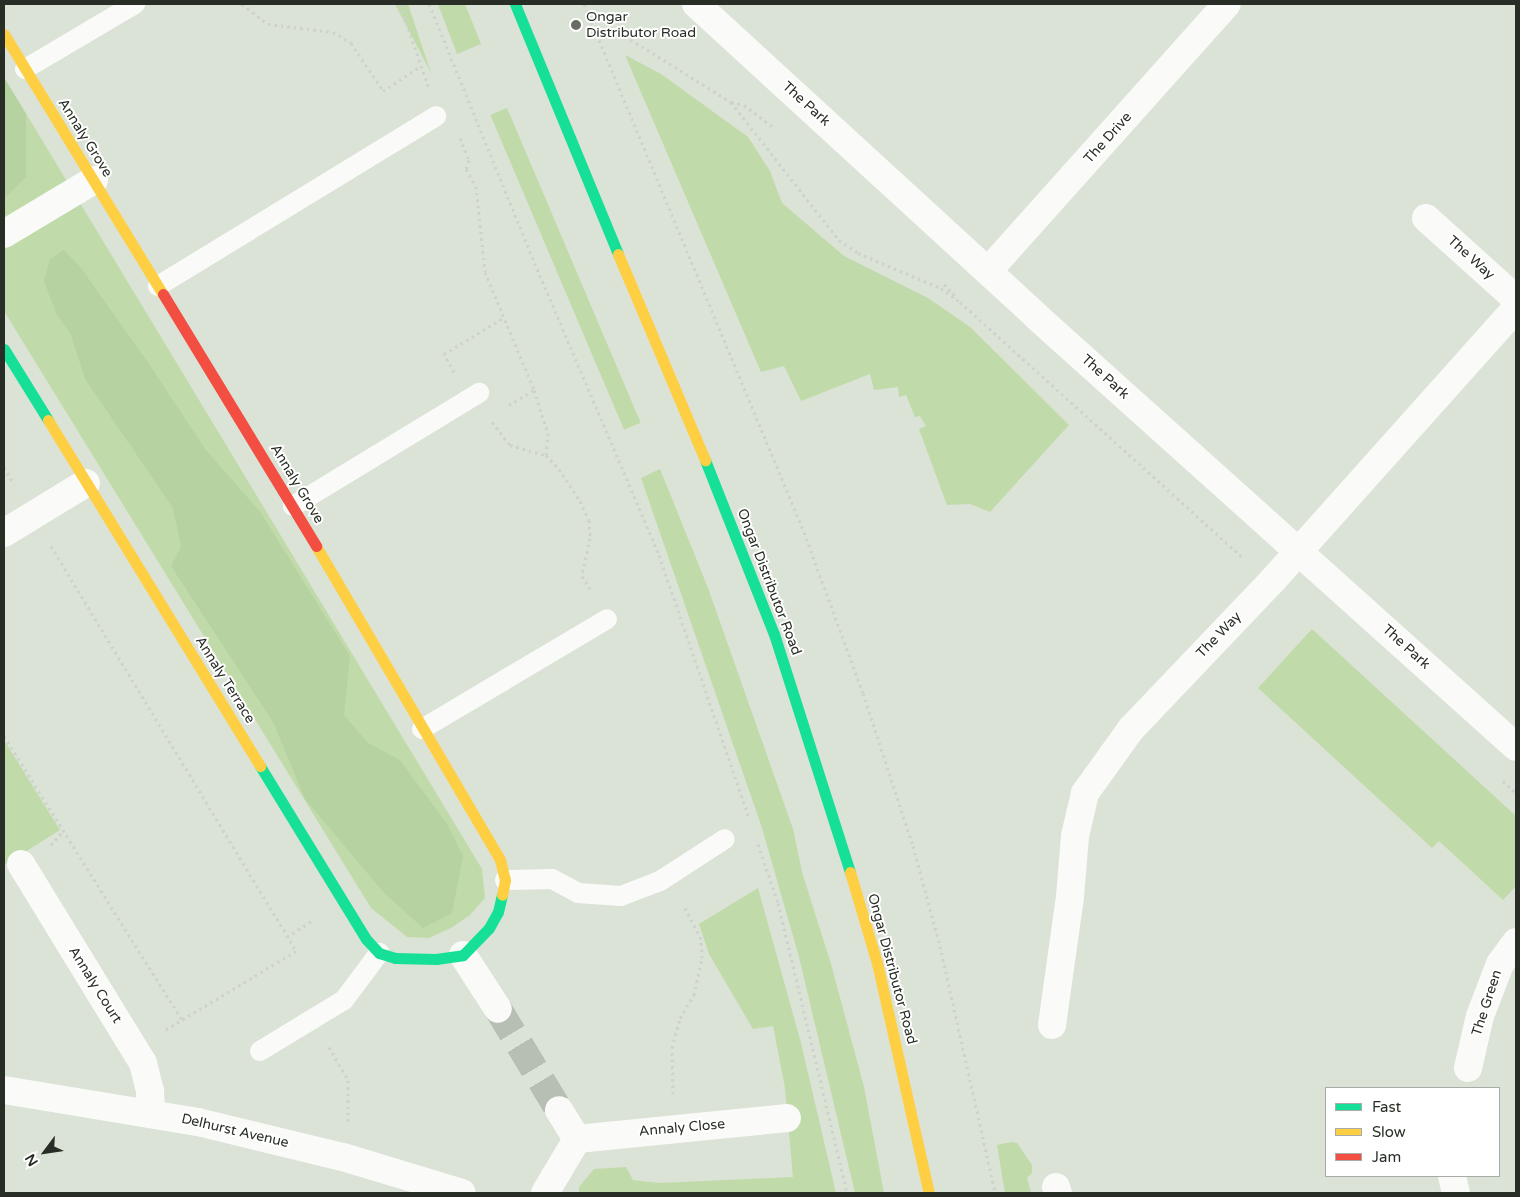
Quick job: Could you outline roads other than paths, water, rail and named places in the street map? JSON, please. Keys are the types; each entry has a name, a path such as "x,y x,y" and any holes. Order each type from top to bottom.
{"street":[{"name":"Ongar Distributor Road","path":"515,4 720,494 774,634 824,780 877,963 929,1193"},
{"name":"The Park","path":"696,4 988,271 1516,747"},
{"name":"The Drive","path":"988,271 1227,4"},
{"name":"Annaly Grove","path":"4,34 293,506 500,860 505,880 498,912 489,928 463,955"},
{"path":"4,234 94,180"},
{"name":"The Way","path":"1426,218 1516,299"},
{"name":"The Way","path":"1052,1025 1070,897 1075,836 1085,793 1131,729 1274,580 1516,308"},
{"name":"Annaly Terrace","path":"4,349 366,939 379,953"},
{"path":"4,533 86,483"},
{"name":"Annaly Court","path":"21,864 143,1063 150,1091 151,1113"},
{"name":"The Green","path":"1468,1068 1480,1016 1500,964 1516,942"},
{"path":"379,953 395,958 436,959 463,955 498,1009"},
{"name":"Delhurst Avenue","path":"4,1090 151,1113 343,1157 462,1193"},
{"path":"545,1193 577,1139 559,1110"},
{"name":"Annaly Close","path":"577,1139 787,1118"},
{"path":"1452,1177 1456,1193"}],"lane":[{"path":"25,69 135,4"},
{"path":"158,286 436,116"},
{"path":"293,506 474,396"},
{"path":"422,729 608,619"},
{"path":"505,880 552,879 578,893 622,896 667,877 726,840"},
{"path":"260,1051 344,1000 379,953"}],"tunnel":[{"path":"498,1009 559,1110"}],"place":[{"name":"Ongar Distributor Road","path":"576,25"}]}
